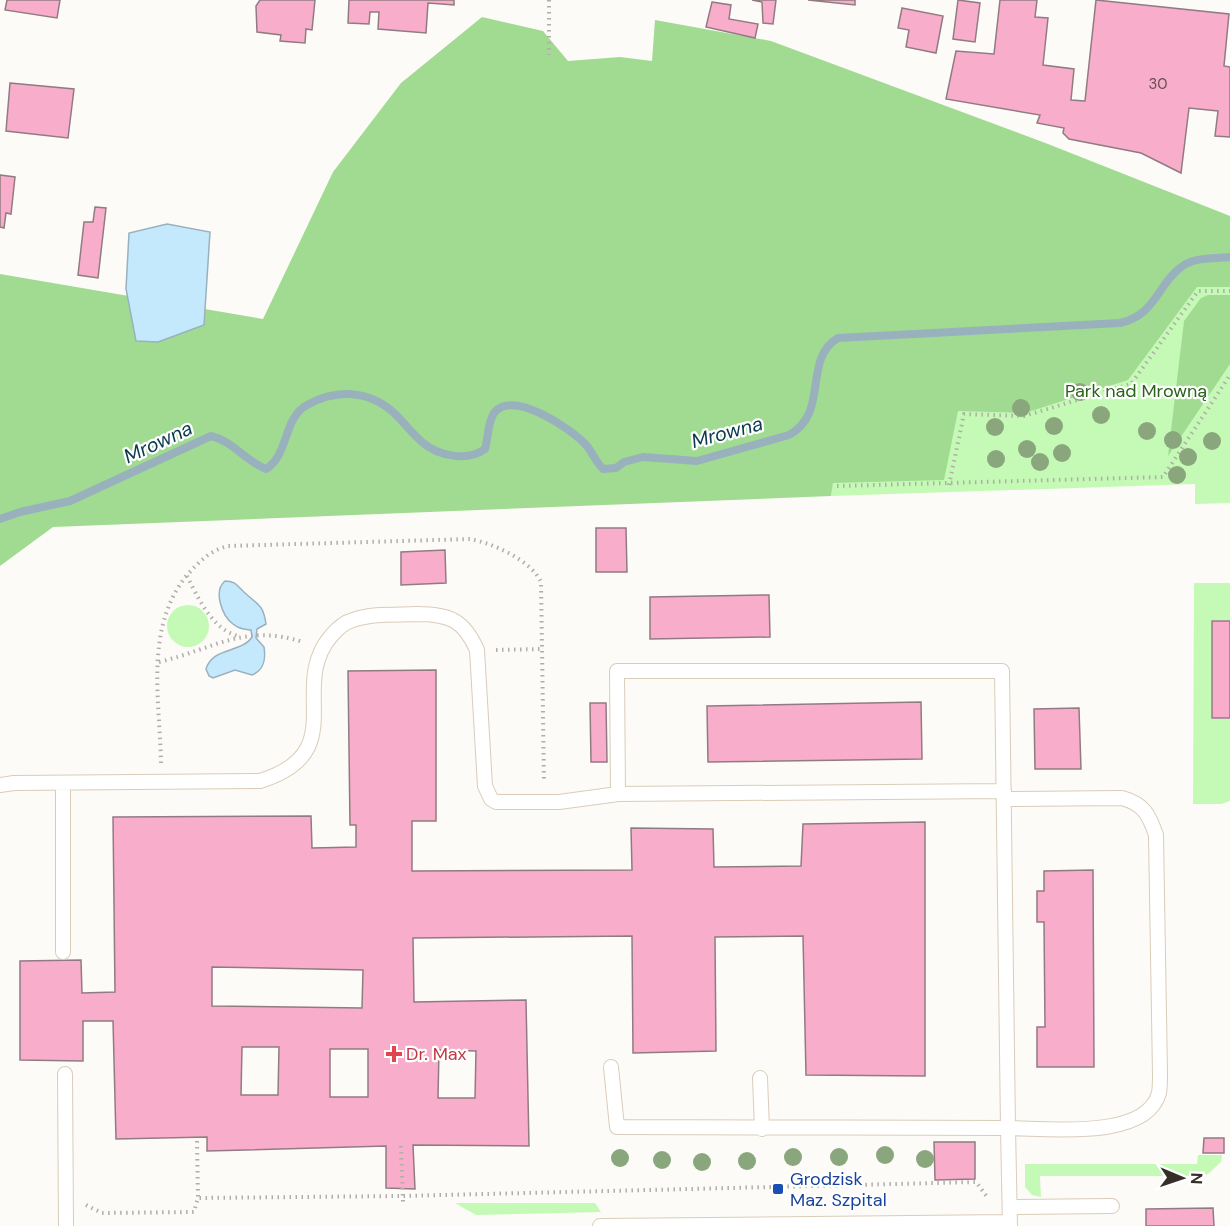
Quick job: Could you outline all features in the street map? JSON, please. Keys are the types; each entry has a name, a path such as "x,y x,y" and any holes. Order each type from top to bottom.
{"lane":[{"path":"0,785 260,781 278,775 293,766 305,754 314,730 315,669 321,648 336,630 351,620 373,616 427,614 443,615 459,623 471,637 477,650 487,793 496,802 545,802 618,794 1004,795 1122,798 1138,802 1150,816 1156,835 1159,1094 1149,1108 1130,1121 1108,1128 617,1127 611,1067"},
{"path":"600,1226 1010,1224 1002,671 617,671 618,794"},
{"path":"63,783 63,952"},
{"path":"65,1074 66,1226"},
{"path":"760,1078 762,1129"},
{"path":"1010,1207 1112,1206"}],"path":[{"path":"549,0 549,55"},
{"path":"949,485 964,414 1024,416 1131,384 1198,291 1230,291"},
{"path":"837,486 949,485 1163,477 1230,375"},
{"path":"161,782 156,700 160,637 166,607 187,576 212,550 228,546 459,539 478,540 514,558 538,574 541,582 545,802"},
{"path":"187,576 202,604 220,626 230,634 286,637 321,648"},
{"path":"159,662 190,654 239,636"},
{"path":"477,650 543,649"},
{"path":"84,1203 102,1213 194,1212 198,1198 197,1141"},
{"path":"401,1146 403,1203"},
{"path":"198,1198 402,1196 976,1182 991,1202"}],"green space":[{"path":"482,17 543,31 568,61 620,57 652,61 655,20 771,41 1048,144 1230,216 1230,287 1197,287 1128,380 1025,413 958,411 944,480 833,483 831,496 53,527 0,566 0,274 263,319 333,172 401,83"},
{"name":"Park nad Mrowną","path":"1230,217 1230,503 1195,504 1195,484 831,496 845,385"},
{"path":"1208,295 1230,295 1230,364 1168,456 1184,321 1201,298"},
{"path":"1194,583 1230,583 1230,620 1211,620 1211,719 1230,719 1230,801 1221,804 1193,804"},
{"path":"188,605 196,606 203,611 208,618 208,634 203,641 196,646 188,647 180,646 173,641 168,634 167,626 168,618 173,611 180,606"},
{"path":"1198,1155 1222,1155 1221,1162 1208,1174 1196,1176 1040,1176 1041,1197 1032,1195 1025,1187 1025,1164 1197,1164"},
{"path":"455,1203 595,1203 601,1212 476,1215"}],"water":[{"path":"167,224 210,232 204,325 158,342 136,341 126,289 129,233"},
{"path":"225,581 236,584 257,603 265,617 266,624 257,629 256,638 264,647 265,656 262,667 252,675 235,670 213,678 209,676 206,669 214,657 241,646 252,637 251,630 235,626 222,610 219,597 221,585"}],"building":[{"path":"7,0 60,0 57,18 5,10"},
{"path":"260,0 315,0 312,30 306,29 305,43 280,41 281,35 257,32 256,6"},
{"path":"349,0 454,0 454,5 428,3 426,33 378,29 379,12 370,12 369,24 348,23"},
{"path":"752,0 776,0 773,24 763,23 762,2"},
{"path":"808,0 855,0 855,5"},
{"path":"958,0 980,3 975,42 953,39"},
{"path":"1000,0 1037,0 1035,17 1048,18 1043,65 1074,69 1071,100 1085,101 1096,0 1229,14 1224,66 1230,67 1230,137 1215,136 1218,111 1189,108 1181,173 1141,153 1069,139 1063,133 1064,128 1037,123 1040,115 946,99 956,51 994,54"},
{"path":"712,2 731,5 729,19 758,24 755,38 706,27"},
{"path":"902,8 943,16 936,53 906,47 909,30 898,28"},
{"path":"10,83 74,89 68,138 6,131"},
{"path":"0,175 15,177 11,214 6,213 4,228 0,227"},
{"path":"95,207 106,208 98,278 78,275 84,222 93,222"},
{"path":"596,528 626,528 627,572 596,572"},
{"path":"445,550 446,583 401,585 401,552"},
{"path":"769,595 770,637 650,639 650,597"},
{"path":"1212,621 1230,621 1230,718 1212,718"},
{"path":"436,670 436,821 412,821 412,871 632,870 631,828 713,829 714,867 801,866 803,824 925,822 925,1076 806,1075 803,936 715,937 716,1051 633,1053 632,936 413,938 414,1002 526,1000 529,1146 413,1145 415,1189 386,1188 386,1146 207,1151 207,1137 116,1139 113,1021 83,1021 83,1061 20,1060 20,961 81,960 82,993 115,992 113,817 311,816 312,848 356,847 356,825 350,825 348,671","holes":["212,967 363,970 362,1008 212,1006","242,1047 279,1047 278,1095 241,1095","330,1049 368,1049 368,1097 330,1097","439,1050 476,1051 475,1098 438,1098"]},
{"path":"921,702 922,759 708,762 707,706"},
{"path":"590,703 606,703 607,762 591,762"},
{"path":"1079,708 1081,769 1035,769 1034,709"},
{"path":"1093,870 1094,1067 1037,1067 1037,1027 1045,1027 1044,922 1037,922 1037,891 1044,891 1044,871"},
{"path":"1204,1138 1224,1138 1224,1153 1203,1153"},
{"path":"934,1142 975,1142 975,1179 935,1180"},
{"path":"1213,1208 1214,1226 1146,1226 1146,1209"}],"waterway":[{"name":"Mrowna","path":"0,519 70,501 211,436 226,442 266,469 279,455 299,411 318,400 340,394 373,399 393,412 429,447 453,456 470,455 485,449 489,425 494,413 503,407 514,406 528,408 542,414 569,430 587,446 603,469 616,468 624,462 643,457 697,461 789,435 801,425 809,414 821,359 827,347 838,338 1120,323 1142,313 1175,272 1184,265 1200,259 1230,257"}],"place":[{"name":"Dr. Max","path":"394,1054"},
{"name":"Grodzisk Maz. Szpital","path":"778,1189"}]}
